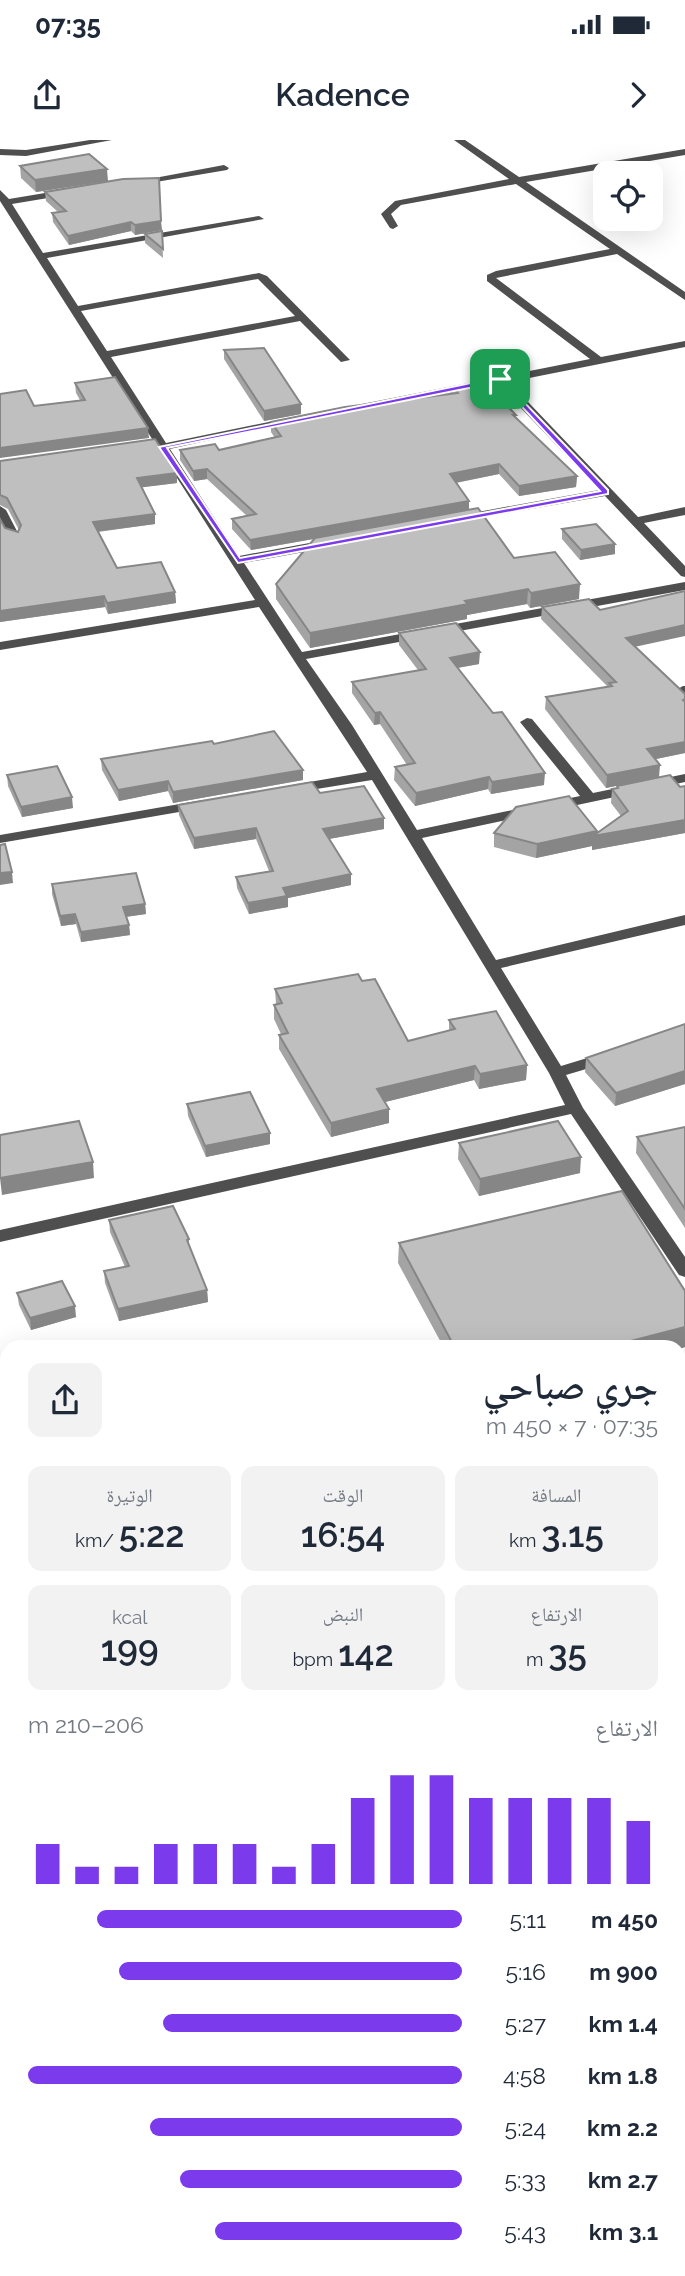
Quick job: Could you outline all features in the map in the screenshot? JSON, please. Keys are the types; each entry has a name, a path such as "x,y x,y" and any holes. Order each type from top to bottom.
{"street":[{"path":"2,153 26,153 107,140"},
{"path":"459,140 685,297"},
{"path":"393,226 386,214 398,203 515,180 685,152"},
{"path":"129,183 224,168"},
{"path":"74,191 3,197 76,309 156,444 238,560 345,725 493,965 575,1108 685,1271"},
{"path":"42,256 259,219"},
{"path":"600,361 492,281 491,277 500,273 618,251"},
{"path":"76,309 259,276 304,317 345,360"},
{"path":"104,355 304,317"},
{"path":"355,408 685,344"},
{"path":"500,379 685,573"},
{"path":"156,444 310,417"},
{"path":"442,522 605,492"},
{"path":"0,510 14,537"},
{"path":"634,521 685,511"},
{"path":"238,560 346,540"},
{"path":"299,657 685,586"},
{"path":"0,646 265,603"},
{"path":"527,722 588,796"},
{"path":"281,791 375,775"},
{"path":"413,835 588,796 685,778"},
{"path":"0,839 214,802"},
{"path":"493,965 685,920"},
{"path":"557,1073 619,1053"},
{"path":"0,1237 575,1108"}],"building":[{"path":"89,154 107,169 35,180 20,166"},
{"path":"159,178 161,221 135,225 131,222 68,236 52,213 66,211 45,192 123,179"},
{"path":"162,231 163,249 145,234"},
{"path":"264,348 301,404 264,411 224,350"},
{"path":"115,377 148,428 0,448 0,394 26,390 34,406 85,400 75,383"},
{"path":"485,383 516,415 513,415 577,476 519,486 499,464 450,474 469,501 250,540 232,519 256,514 207,469 193,471 180,450 215,444 219,450 281,436 271,422 345,407 458,393 454,388"},
{"path":"155,439 177,473 137,478 155,514 93,522 117,568 161,562 175,592 107,603 104,596 0,611 0,519 5,528 18,532 21,525 7,498 0,495 0,461"},
{"path":"478,508 514,558 555,552 580,584 531,593 528,589 465,601 468,604 310,633 276,584 315,538"},
{"path":"596,524 615,544 581,550 562,529"},
{"path":"685,591 685,625 626,638 685,694 685,742 647,749 660,765 607,775 546,697 612,686 609,683 616,682 542,607 589,599 600,610"},
{"path":"456,623 480,652 450,658 493,713 502,712 545,773 492,782 489,777 416,793 395,767 415,763 380,712 375,713 352,682 426,669 399,633"},
{"path":"274,731 303,770 173,792 168,781 118,790 101,759 212,741 214,744"},
{"path":"57,766 72,797 21,807 7,775"},
{"path":"670,775 680,787 685,786 685,820 593,836 628,811 612,789"},
{"path":"312,782 320,793 364,786 384,818 323,829 351,874 283,888 287,896 248,903 236,877 273,871 256,828 194,838 178,805"},
{"path":"569,796 597,831 537,844 494,833 516,807"},
{"path":"5,844 12,872 0,873 0,845"},
{"path":"136,873 145,904 123,907 129,925 81,932 75,914 60,916 52,884"},
{"path":"358,974 362,981 375,979 408,1041 455,1029 449,1020 496,1011 527,1065 480,1074 475,1066 377,1089 389,1109 331,1123 279,1035 288,1033 274,1005 282,1003 275,989"},
{"path":"685,1024 685,1071 616,1093 586,1058"},
{"path":"250,1092 270,1133 205,1146 187,1104"},
{"path":"79,1121 93,1162 0,1178 0,1135"},
{"path":"558,1121 581,1157 480,1179 459,1143"},
{"path":"685,1127 685,1209 637,1137"},
{"path":"622,1191 685,1291 685,1327 635,1340 451,1340 399,1243"},
{"path":"173,1206 189,1239 187,1240 207,1290 118,1309 104,1271 129,1266 109,1220"},
{"path":"62,1281 75,1306 30,1318 17,1293"}],"route":[{"path":"500,379 605,492 238,560 163,447 423,394 500,379"}]}
